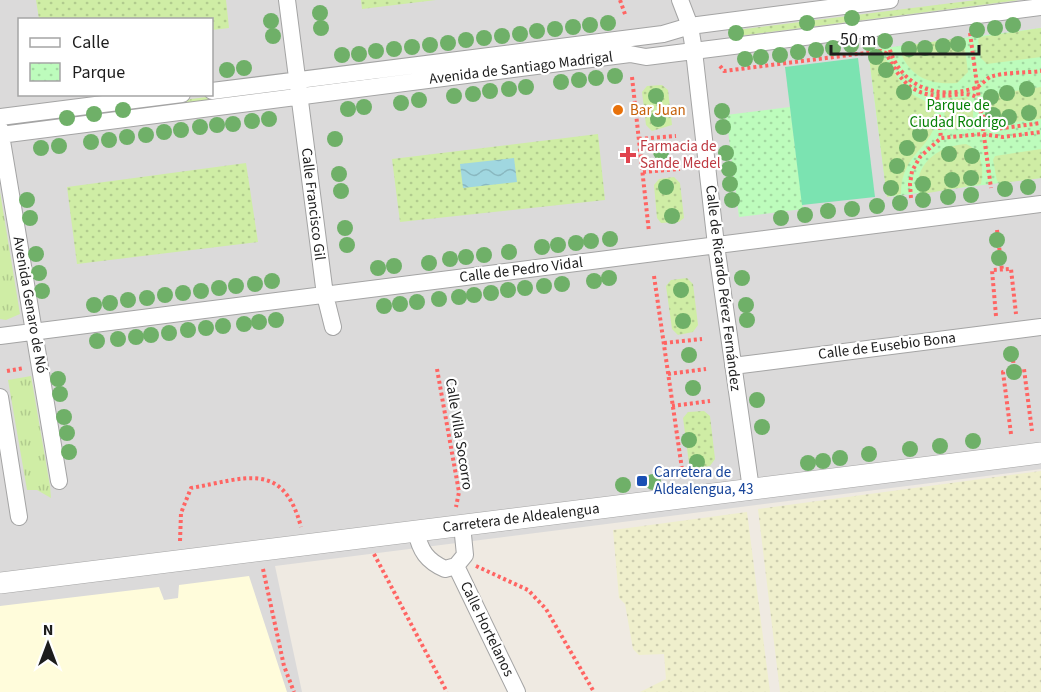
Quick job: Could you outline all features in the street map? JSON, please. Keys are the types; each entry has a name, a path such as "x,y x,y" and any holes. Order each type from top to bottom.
{"street":[{"name":"Calle Francisco Gil","path":"287,0 325,295 333,327"},
{"name":"Calle de Ricardo Pérez Fernández","path":"680,0 690,26 694,51 716,245 751,489"},
{"name":"Avenida de Santiago Madrigal","path":"0,133 663,34 690,26 890,0"},
{"name":"Avenida de Santiago Madrigal","path":"213,91 299,88 630,54 646,57 1041,7"},
{"path":"0,117 166,96"},
{"name":"Avenida Genaro de Nó","path":"0,133 59,481"},
{"name":"Calle de Pedro Vidal","path":"0,336 1041,204"},
{"name":"Calle de Eusebio Bona","path":"733,366 1041,327"},
{"path":"0,397 19,517"},
{"name":"Carretera de Aldealengua","path":"0,583 1041,453"},
{"name":"Calle Hortelanos","path":"462,525 465,539 459,563 517,692"},
{"name":"Calle Hortelanos","path":"416,531 418,545 429,562 445,569 459,563"}],"path":[{"path":"620,0 626,17"},
{"path":"971,37 977,97 991,188"},
{"path":"888,44 906,78 937,95 976,88 990,77 1041,71"},
{"path":"713,49 715,61 724,71 881,51 886,53 904,83 926,96 964,94 977,97 982,102 984,121 989,126 996,129 1041,123"},
{"path":"632,77 649,232"},
{"path":"937,95 941,138"},
{"path":"911,198 912,171 920,157 941,138 982,134 1002,137 1041,132"},
{"path":"639,139 676,136"},
{"path":"643,172 680,169"},
{"path":"997,230 1002,270"},
{"path":"996,320 992,270 1011,269 1017,318"},
{"path":"654,276 683,476"},
{"path":"664,343 702,339"},
{"path":"1011,348 1014,370"},
{"path":"7,371 30,367"},
{"name":"Calle Villa Socorro","path":"437,369 459,492 456,502"},
{"path":"668,374 706,369"},
{"path":"1011,434 1003,372 1014,370 1024,369 1032,431"},
{"path":"672,406 710,401"},
{"path":"182,560 181,513 191,488 259,476 283,488 298,515 306,545"},
{"path":"367,537 447,692"},
{"path":"261,550 270,605 284,666 294,692"},
{"path":"459,563 528,590 546,609 594,692"}],"shaded area":[{"path":"0,0 1041,0 1041,469 275,566 302,692 0,692"},
{"path":"249,576 287,692 0,692 0,606 159,587 164,600 178,598 179,585"}],"green space":[{"path":"36,0 226,0 229,28 213,30 213,18 39,18"},
{"path":"361,0 436,0 362,9"},
{"path":"976,0 1019,0 730,37 729,31"},
{"name":"Parque de Ciudad Rodrigo","path":"1041,28 1041,178 887,197 868,50"},
{"path":"1041,28 1041,57 987,64 981,58 978,40 980,37"},
{"path":"960,38 964,42 968,72 957,83 940,83 925,79 912,70 902,56 903,46"},
{"path":"882,54 905,87 930,105 936,115 931,135 906,168 901,194 887,197 869,56"},
{"path":"858,58 875,197 802,205 785,67"},
{"path":"662,85 668,90 672,125 652,131 646,125 642,92 647,86"},
{"path":"1041,87 1041,119 988,123 984,99 988,95"},
{"path":"270,89 274,92 35,124 34,119"},
{"path":"967,97 973,105 973,125 950,130 946,124 943,105 951,99"},
{"path":"790,107 803,209 739,217 726,115"},
{"path":"598,134 605,200 400,222 392,159"},
{"path":"966,144 979,155 982,172 981,184 922,194 917,189 918,179 921,170 932,156 956,145"},
{"path":"1041,149 1041,178 1001,183 997,181 993,160 995,156"},
{"path":"246,163 258,242 77,264 67,187"},
{"path":"674,177 680,183 684,218 679,222 661,223 657,218 654,185 659,179"},
{"path":"0,192 20,314 6,320 0,319"},
{"path":"687,278 693,284 698,325 693,332 678,335 672,329 666,286 671,280"},
{"path":"31,376 51,498 37,490 27,490 8,380"},
{"path":"704,411 710,416 715,459 710,466 695,468 689,463 683,418 688,412"},
{"path":"1041,471 1041,692 780,692 758,509"},
{"path":"747,512 770,692 640,692 666,679 664,654 639,655 633,649 625,604 619,598 613,530"}],"water":[{"path":"514,158 517,182 463,188 460,164"}],"place":[{"name":"Bar Juan","path":"618,110"},
{"name":"Farmacia de Sande Medel","path":"628,155"},
{"name":"Carretera de Aldealengua, 43","path":"642,481"}]}
